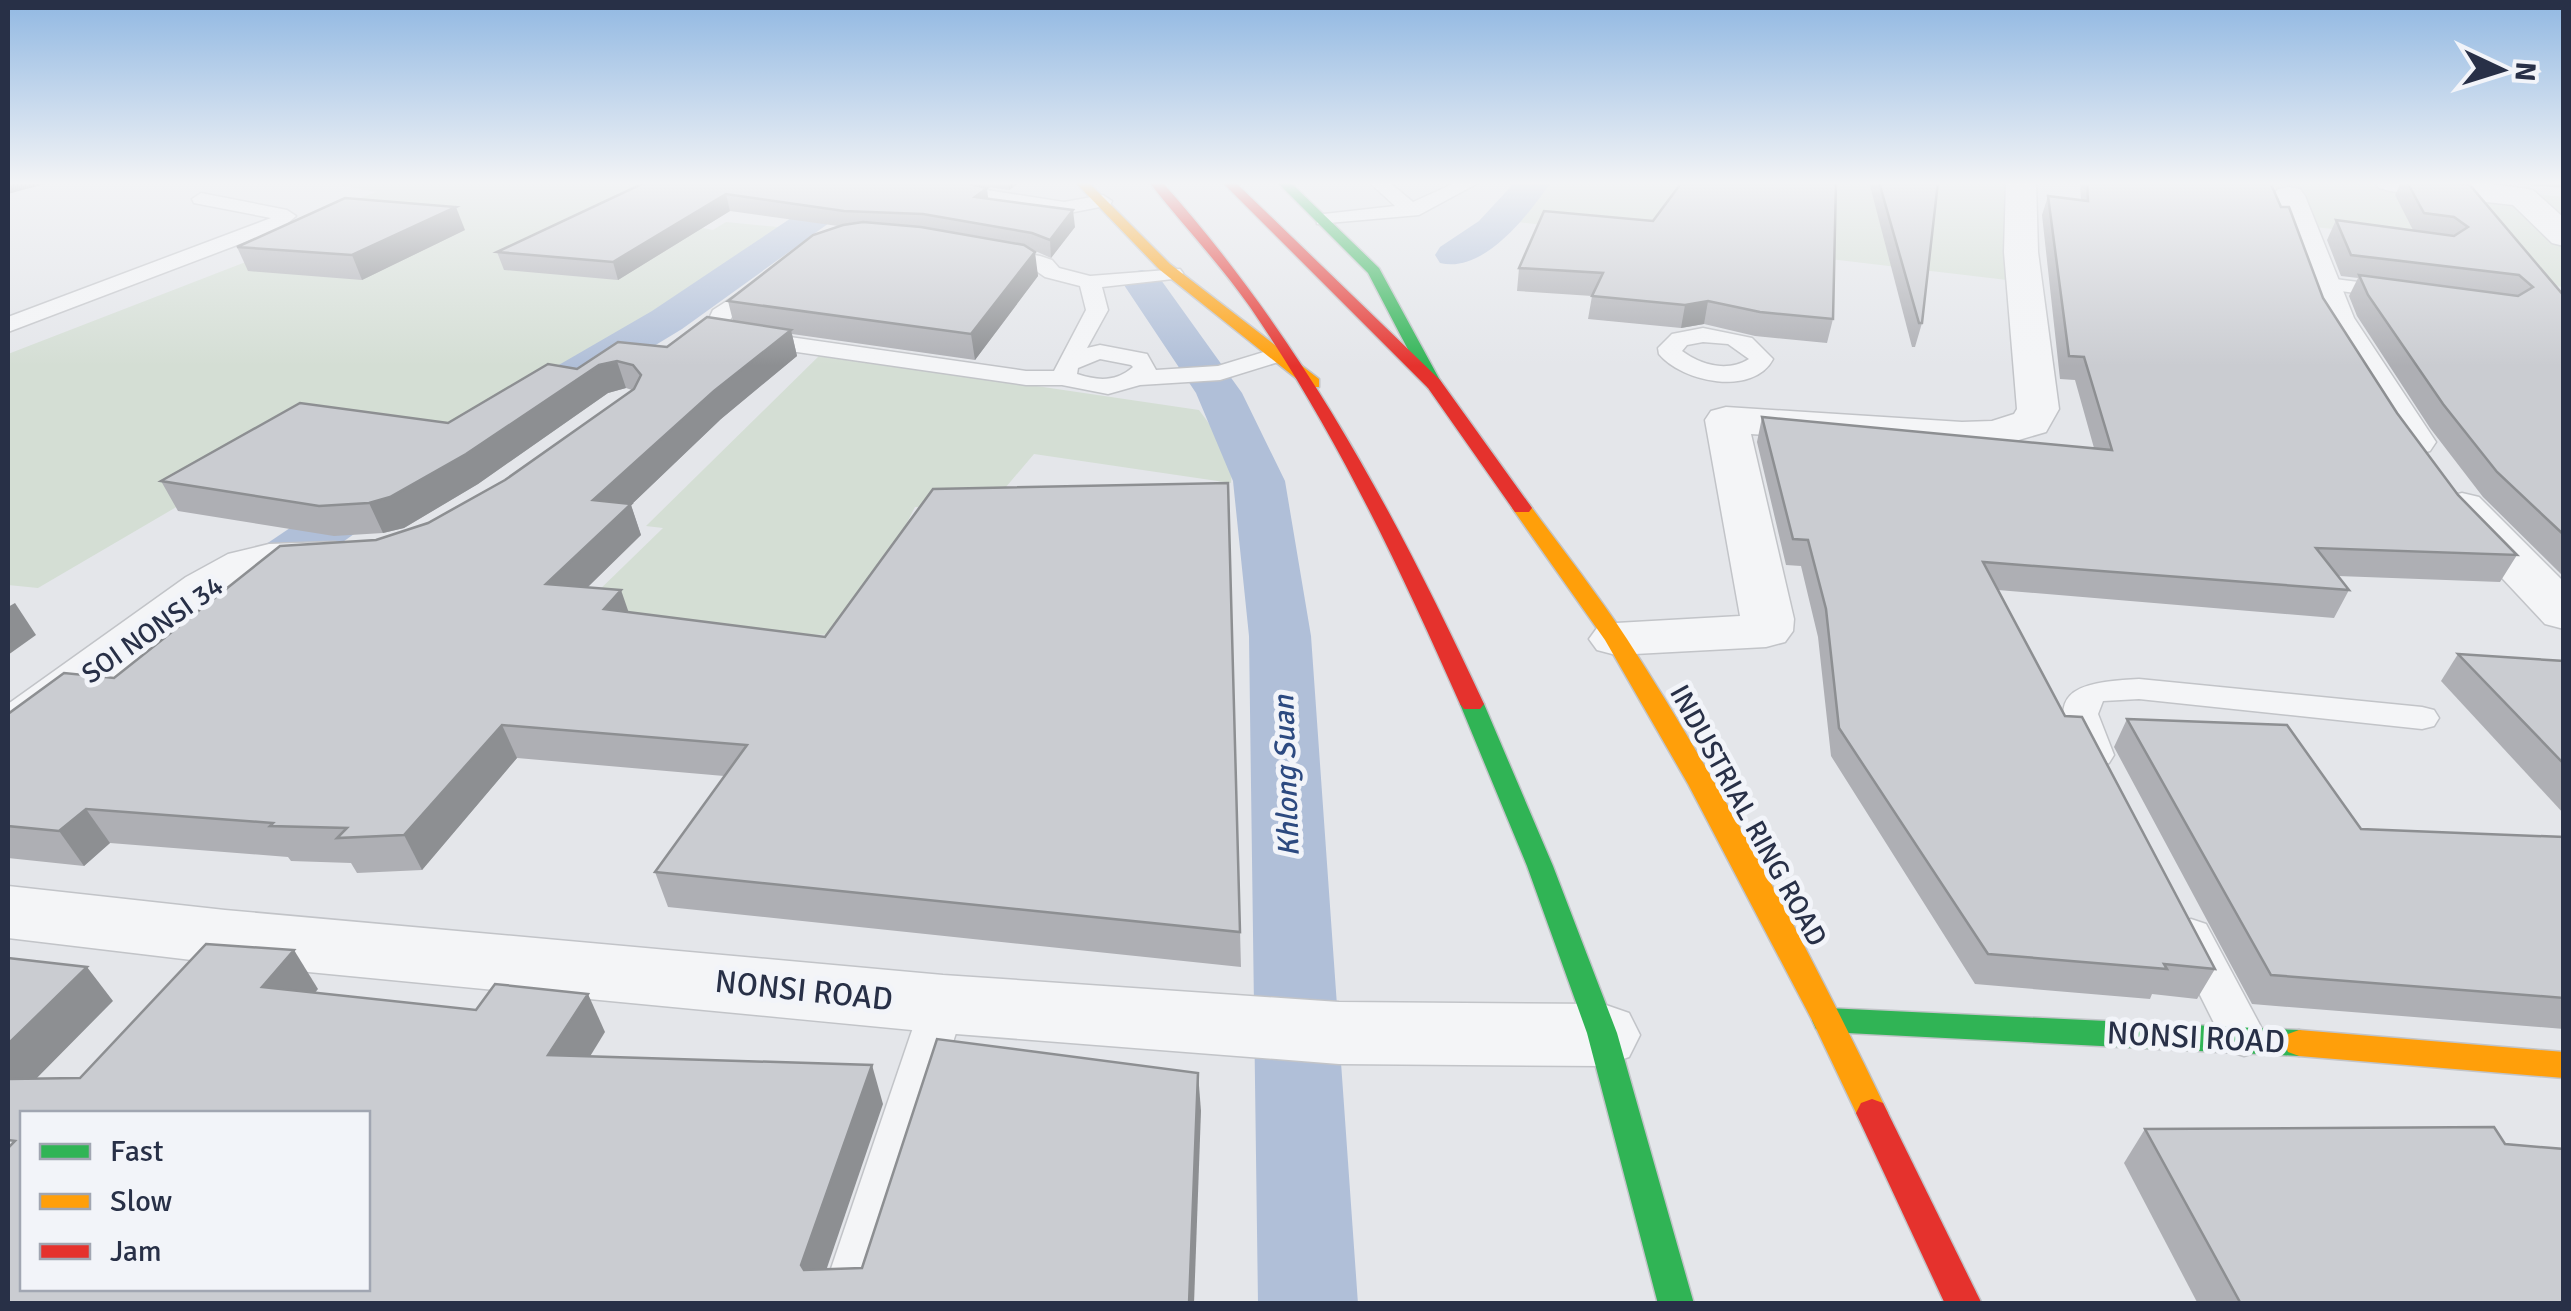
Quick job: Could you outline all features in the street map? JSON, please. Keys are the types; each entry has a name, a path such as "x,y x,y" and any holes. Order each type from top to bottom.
{"main road":[{"path":"1144,243 1173,273 1313,383"},
{"path":"1209,243 1235,272 1313,383 1384,512 1488,736 1602,1035 1676,1304"},
{"name":"INDUSTRIAL RING ROAD","path":"1290,243 1434,384"},
{"name":"INDUSTRIAL RING ROAD","path":"1347,243 1374,270 1434,384 1616,639 1702,784 1827,1020 1964,1304"},
{"name":"NONSI ROAD","path":"1827,1020 2244,1038 2564,1065"}],"street":[{"path":"1616,639 1766,631 1767,619 1726,420 1962,435 1995,434 2031,423 2038,409 2021,243"},
{"path":"2310,243 2319,283 2335,318 2410,436 2452,495 2564,613"},
{"name":"SOI NONSI 34","path":"8,732 204,588 246,565 289,558 371,554"},
{"name":"NONSI ROAD","path":"8,912 225,937 943,1004 1264,1029 1602,1035"},
{"path":"174,992 225,937"}],"lane":[{"path":"8,326 226,243"},
{"path":"976,251 1033,260 1045,264 1052,273 1090,282 1173,273"},
{"path":"784,269 721,315 716,327 720,334 1026,378 1066,372 1079,357 1100,352 1123,353 1139,359 1145,368 1138,378"},
{"path":"1066,372 1097,310 1090,282"},
{"path":"2319,283 2413,295"},
{"path":"1066,372 1085,386 1114,387 1138,378 1210,375 1277,355"},
{"path":"1713,373 1726,420"},
{"path":"2110,781 2081,714 2083,700 2095,691 2138,689 2422,718"},
{"path":"2172,901 2244,1038"},
{"path":"845,1304 943,1004"}],"shaded area":[{"path":"295,243 766,243 664,314 453,438 325,420 38,588 8,585 8,354"},
{"path":"1696,243 2007,243 2007,280"},
{"path":"2428,243 2563,243 2563,287 2445,271"},
{"path":"821,354 1199,410 1233,456 1231,483 1034,454 989,507 915,507 850,634 639,639 600,618 591,598 663,528 646,526"}],"building":[{"path":"245,243 378,243 352,255 237,247"},
{"path":"516,243 644,243 613,262 497,252"},
{"path":"802,243 1014,243 1035,252 971,334 728,301"},
{"path":"1530,243 1835,243 1833,319 1760,312 1708,301 1685,305 1592,296 1603,273 1519,268"},
{"path":"1896,243 1931,243 1919,323"},
{"path":"2054,243 2303,243 2323,298 2397,413 2458,495 2517,555 2316,548 2349,590 1983,562 2065,716 2082,717 2215,969 2164,964 2167,969 1988,954 1839,728 1826,609 1808,540 1793,539 1762,417 2112,450 2084,357 2069,356"},
{"path":"2346,243 2519,243 2564,296 2564,535 2497,472 2443,404 2368,295 2359,275 2518,296 2533,287 2519,275 2351,255"},
{"path":"707,317 791,330 714,391 593,500 631,504 546,584 621,590 604,609 825,637 933,489 1228,483 1240,932 655,872 747,745 502,725 404,835 337,838 347,828 270,826 273,823 86,809 59,831 8,826 8,714 64,673 114,678 280,546 376,540 428,523 505,480 634,389 641,375 633,365 617,361 599,365 466,454 390,497 369,503 319,506 161,481 300,403 448,423 548,364 577,369 618,342 667,347"},
{"path":"2458,654 2564,661 2564,764"},
{"path":"2127,719 2287,725 2361,829 2564,837 2564,998 2271,975"},
{"path":"206,944 294,950 262,987 476,1010 495,984 588,994 548,1055 872,1065 801,1265 804,1270 862,1268 937,1039 1198,1073 1189,1304 8,1304 8,1148 15,1141 8,1140 8,1079 80,1078"},
{"path":"8,958 87,967 8,1044"},
{"path":"2494,1127 2505,1144 2564,1149 2564,1304 2241,1304 2145,1129"}],"waterway":[{"path":"554,387 667,320 779,243"},
{"path":"1454,255 1471,243"},
{"name":"Khlong Suan","path":"1142,282 1219,393 1259,481 1280,636 1308,1304"},
{"path":"234,592 386,487"}],"traffic: fast":[{"path":"1346,243 1374,271 1434,384"},
{"path":"1472,704 1540,866 1602,1033 1676,1304"},
{"path":"1827,1020 2299,1043"}],"traffic: slow":[{"path":"1141,243 1165,267 1313,383"},
{"path":"1522,508 1616,639 1701,784 1872,1113"},
{"path":"2299,1043 2564,1065"}],"traffic: jam":[{"path":"1208,243 1253,301 1336,429 1407,564 1472,704"},
{"path":"1290,243 1434,384 1522,508"},
{"path":"1872,1113 1964,1304"}]}
